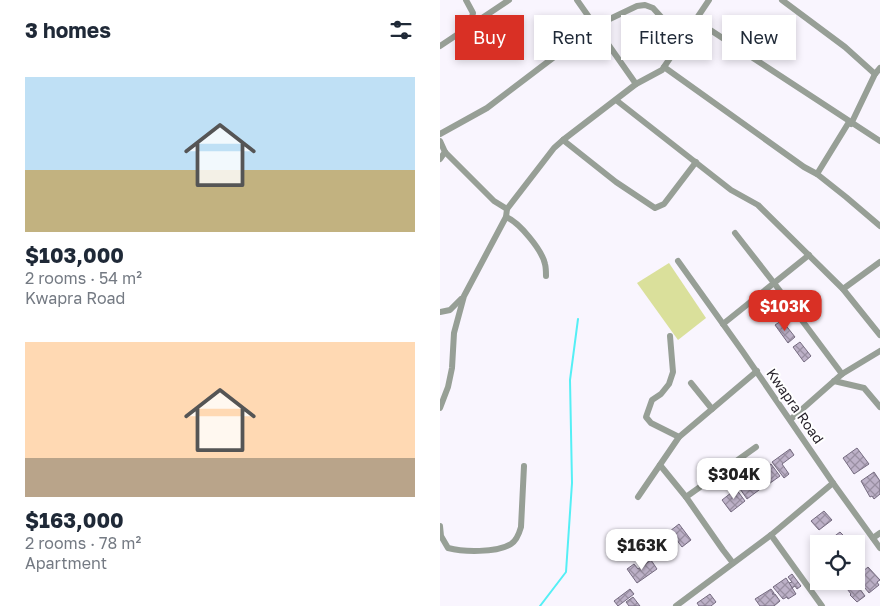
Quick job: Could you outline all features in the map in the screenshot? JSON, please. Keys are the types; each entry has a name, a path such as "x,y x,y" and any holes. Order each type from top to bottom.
{"street":[{"path":"466,0 473,15"},
{"path":"486,15 510,0"},
{"path":"577,0 587,15"},
{"path":"698,15 708,0"},
{"path":"782,0 845,48 875,74"},
{"path":"611,18 637,6 645,5 653,8 659,15"},
{"path":"712,31 880,141"},
{"path":"440,46 455,36"},
{"path":"611,49 636,84"},
{"path":"440,134 487,108 550,60"},
{"path":"440,408 450,377 454,333 464,296 506,217 507,209 554,148 636,84 662,70 669,60"},
{"path":"664,67 804,168 817,174 880,226"},
{"path":"817,174 850,123 875,74 880,68"},
{"path":"616,100 730,190 758,205 843,289 880,335"},
{"path":"563,140 616,182 655,208 664,204 696,162"},
{"path":"440,142 445,152 494,201 507,209"},
{"path":"440,159 445,152"},
{"path":"506,217 519,224 535,246 545,262 546,276"},
{"path":"735,233 842,374"},
{"path":"723,324 809,255"},
{"path":"678,261 756,371"},
{"path":"843,289 880,262"},
{"path":"440,312 450,310 464,296"},
{"path":"670,336 673,372 669,384 661,394 652,400 646,417 650,424 679,437"},
{"path":"791,420 834,380 880,351"},
{"name":"Kwapra Road","path":"638,497 679,437 756,371 880,548"},
{"path":"834,380 864,388 880,407"},
{"path":"692,382 712,409"},
{"path":"686,497 756,446"},
{"path":"660,465 686,497 733,563"},
{"path":"440,526 441,536 448,548 471,551 499,548 512,544 521,528 524,466"},
{"path":"676,606 771,535 833,483"},
{"path":"873,538 880,533"},
{"path":"771,535 820,605"}],"green space":[{"path":"669,263 706,318 678,340 637,283"}],"building":[{"path":"781,321 795,337 788,343 775,325"},
{"path":"800,342 811,356 804,362 793,347"},
{"path":"857,448 869,464 854,474 843,458"},
{"path":"790,449 794,455 782,464 789,474 784,478 772,462"},
{"path":"767,463 771,464 780,476 766,486 757,474"},
{"path":"874,472 880,481 880,494 874,499 872,496 870,497 861,481"},
{"path":"754,475 763,487 747,499 738,486"},
{"path":"736,489 745,501 731,512 722,500"},
{"path":"824,511 832,520 819,530 811,521"},
{"path":"679,524 691,540 682,547 670,531"},
{"path":"651,560 657,569 637,583 627,569 634,564 638,569"},
{"path":"868,567 880,580 877,582 879,585 869,593 865,588 865,570"},
{"path":"792,574 801,586 797,589 795,586 792,588 789,583 792,582 788,577"},
{"path":"786,578 796,594 788,599 787,597 783,599 773,587"},
{"path":"630,589 634,594 618,606 614,601"},
{"path":"771,589 774,593 772,594 775,594 780,601 774,606 760,606 755,599"},
{"path":"848,590 861,590 865,596 857,602"},
{"path":"710,594 716,602 711,606 699,606 697,603"},
{"path":"633,597 640,606 629,606 626,602"}],"waterway":[{"path":"540,606 566,572 572,483 570,380 578,319"}]}
